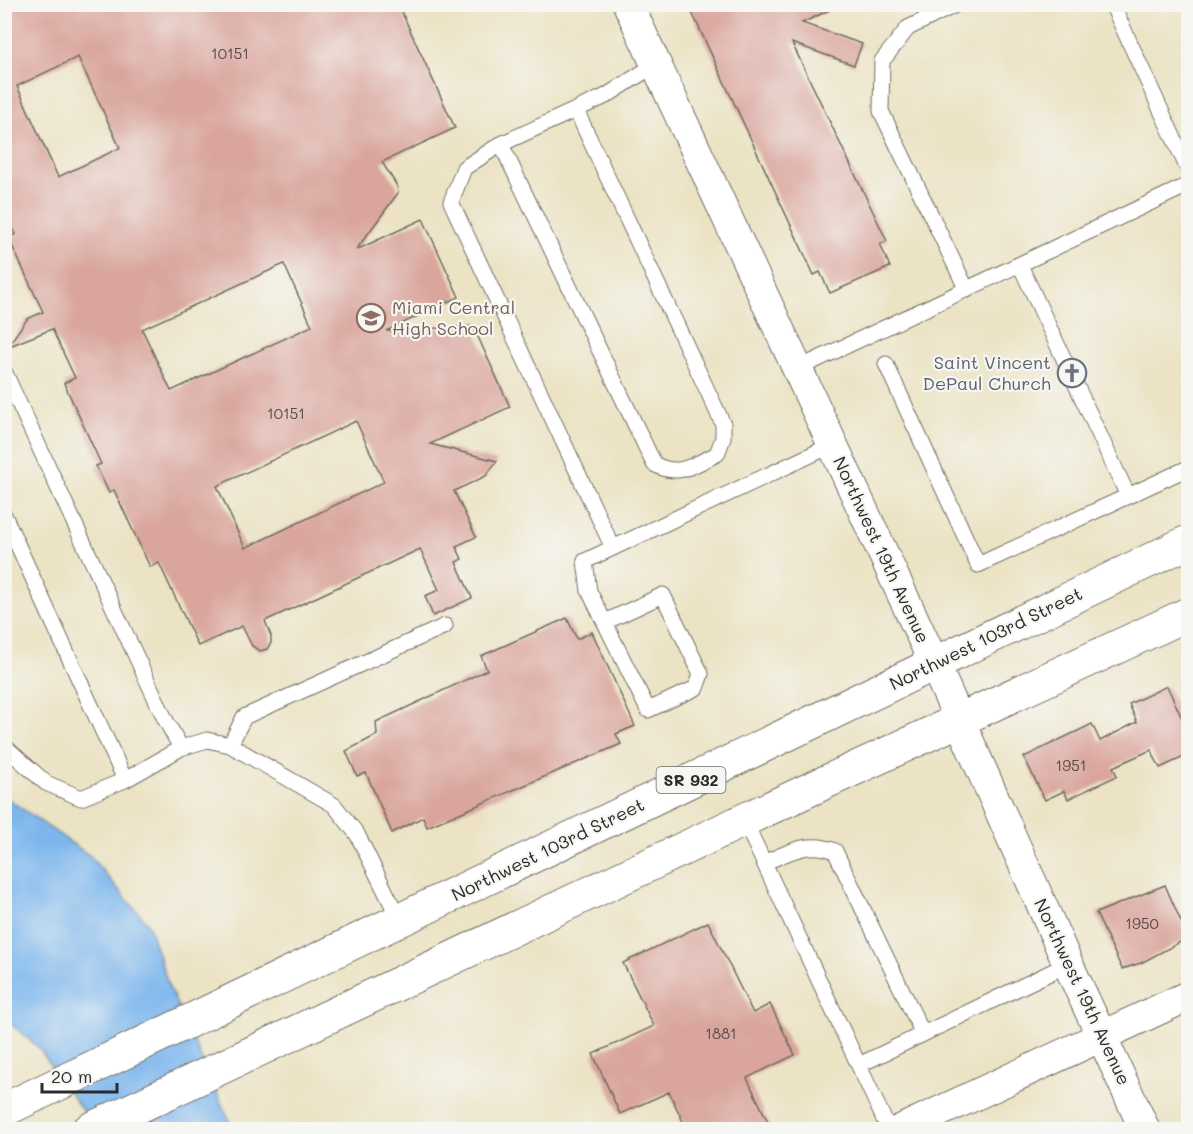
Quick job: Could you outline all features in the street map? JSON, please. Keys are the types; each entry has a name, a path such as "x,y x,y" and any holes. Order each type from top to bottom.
{"main road":[{"name":"Northwest 103rd Street","path":"4,1110 1188,542"},
{"path":"89,1130 744,820 1174,620 1188,601"}],"street":[{"name":"Northwest 19th Avenue","path":"628,4 934,663 1068,964 1145,1130"},
{"path":"900,1130 1188,996"}],"lane":[{"path":"957,4 908,28 882,61 881,111 967,290"},
{"path":"1112,4 1188,169"},
{"path":"613,548 451,202 464,168 501,144 606,96 656,64"},
{"path":"501,144 654,464 668,472 683,470 717,453 723,438 723,424 576,110"},
{"path":"797,369 1188,185"},
{"path":"1020,265 1128,496"},
{"path":"886,363 978,565 1188,468"},
{"path":"4,371 165,719 182,748"},
{"path":"605,622 663,595 701,674 696,688 648,710 589,591 585,561 832,445"},
{"path":"4,515 125,780"},
{"path":"230,745 244,717 445,626"},
{"path":"4,746 46,783 81,798 125,780 182,748 207,740 230,745 334,805 357,834 400,921"},
{"path":"744,820 889,1130"},
{"path":"764,863 795,849 820,845 835,851 923,1034"},
{"path":"859,1065 1068,964"}],"water":[{"path":"4,796 90,856 148,924 169,987 233,1129 95,1129 39,1048 5,1019"}],"building":[{"path":"4,4 398,4 455,128 382,162 397,186 398,193 356,250 423,219 459,297 386,331 473,326 510,407 430,444 497,461 486,476 454,491 476,537 456,546 462,559 456,562 472,598 433,616 425,596 439,590 420,549 265,621 271,636 271,643 267,649 260,651 252,646 242,626 198,646 159,563 150,567 114,490 109,493 96,466 101,464 64,383 75,378 52,329 7,347 27,319 43,312 8,237 16,234 4,208","holes":["78,57 120,148 58,177 17,86","284,264 312,326 171,391 142,329","356,421 384,482 245,548 217,486"]},
{"path":"688,4 842,4 802,23 862,44 854,65 792,43 887,241 880,244 890,267 830,293 820,272 814,275"},
{"path":"567,618 577,639 592,632 635,726 616,734 621,744 427,827 423,817 392,833 366,773 357,776 346,751 377,735 376,722 487,670 481,656"},
{"path":"1167,686 1188,731 1188,755 1160,768 1151,750 1113,767 1117,776 1068,799 1064,791 1045,800 1024,757 1092,724 1100,741 1137,722 1129,704"},
{"path":"1165,885 1188,938 1141,963 1122,969 1096,913"},
{"path":"708,922 753,1013 770,1004 795,1055 747,1078 772,1130 687,1130 669,1092 620,1114 593,1054 654,1026 623,963"}],"place":[{"name":"Miami Central High School","path":"371,318"},
{"name":"Saint Vincent DePaul Church","path":"1072,373"}]}
